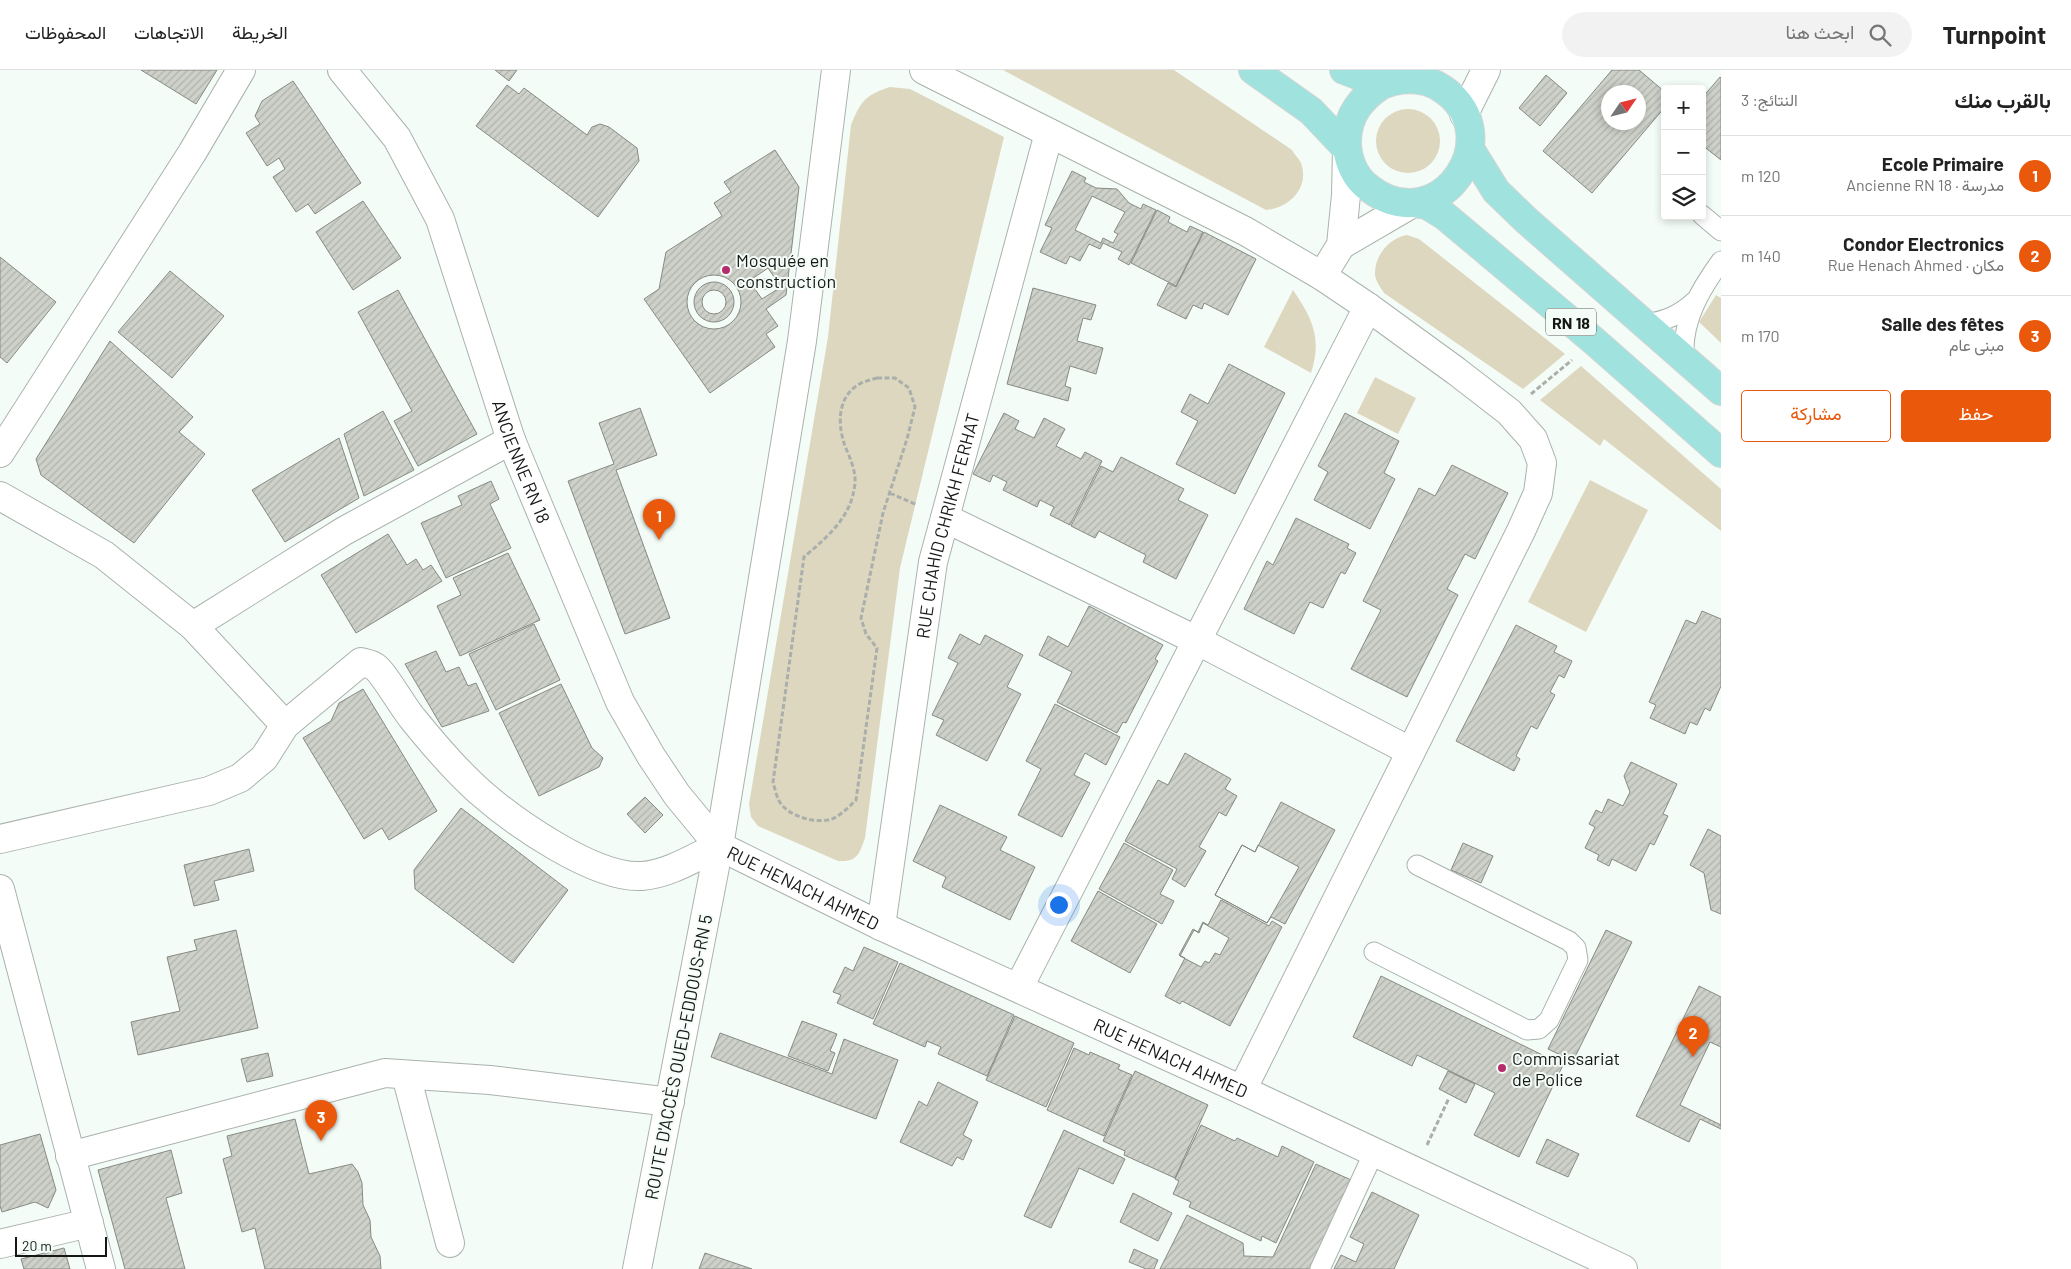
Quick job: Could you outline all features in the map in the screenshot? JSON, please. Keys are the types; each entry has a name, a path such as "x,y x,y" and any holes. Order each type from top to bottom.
{"main road":[{"path":"1253,70 1311,111 1347,149"},
{"path":"1344,70 1420,80 1434,84 1451,97 1464,114 1470,137 1470,149 1464,169 1451,186 1434,198 1413,203 1389,200 1366,186 1357,177 1351,165 1347,149 1347,133 1351,118 1358,104 1369,92 1402,78"},
{"name":"RN 18","path":"1470,149 1496,190 1526,220 1721,391"},
{"name":"RN 18","path":"1413,203 1427,206 1445,216 1594,341 1721,454"}],"street":[{"path":"0,453 192,153 241,70"},
{"name":"ANCIENNE RN 18","path":"342,70 348,75 397,138 440,220 511,440 620,702 651,756 677,795 719,846"},
{"name":"ROUTE D'ACCÈS OUED-EDDOUS-RN 5","path":"637,1269 719,846 802,341 836,70"},
{"path":"924,70 1245,231 1322,276 1368,307 1509,412 1533,439 1542,463 1538,494 1242,1090"},
{"path":"1464,114 1486,70"},
{"name":"RUE CHAHID CHRIKH FERHAT","path":"881,926 933,562 1049,133"},
{"path":"1322,276 1341,245 1346,195 1347,149"},
{"path":"1341,245 1413,203"},
{"path":"1019,987 1368,307"},
{"path":"193,626 344,531 511,440"},
{"path":"0,496 104,555 193,626 285,725"},
{"path":"945,518 1196,640 1410,751"},
{"path":"0,839 217,788 240,778 264,758 285,725 361,662 376,667 411,717 443,755 480,792 513,818 553,844 589,864 612,872 643,876 667,870 719,846"},
{"name":"RUE HENACH AHMED","path":"719,846 881,926 1019,987 1242,1090 1623,1269"},
{"path":"0,889 101,1269"},
{"path":"70,1156 385,1074 490,1080 670,1102"},
{"path":"406,1075 450,1243"},
{"path":"0,1244 89,1223"}],"lane":[{"path":"1706,218 1721,231"},
{"path":"1684,357 1683,342 1690,315 1696,300 1721,261"},
{"path":"1645,324 1662,322 1678,315 1696,300"},
{"path":"1374,952 1527,1030 1539,1028 1549,1020 1578,960 1576,948 1569,941 1417,865"},
{"path":"1320,1269 1374,1152"}],"path":[{"path":"1529,396 1564,366"},
{"path":"877,378 895,378 909,388 915,406 907,439 883,513 861,618 866,634 876,648 856,800 846,810 831,819 812,820 796,815 781,804 773,782 804,557 838,527 850,506 856,482 852,462 839,422 845,397 857,385 877,378"},
{"path":"1440,1116 1449,1098"}],"shaded area":[{"path":"1003,70 1174,70 1292,150 1301,163 1303,181 1296,195 1290,201 1266,210"},
{"path":"890,87 910,89 1004,137 900,568 865,838 859,853 853,859 838,861 758,826 751,817 749,804 828,337 851,125 861,105 869,96"},
{"path":"1408,109 1426,115 1434,123 1440,141 1434,159 1426,167 1408,173 1390,167 1382,159 1376,141 1382,123 1390,115"},
{"path":"1407,235 1419,239 1565,354 1523,389 1384,293 1375,275 1377,261 1389,244"},
{"path":"1293,290 1306,310 1314,330 1316,350 1311,373 1264,347"},
{"path":"1716,295 1721,298 1721,343 1699,322"},
{"path":"1581,366 1721,489 1721,531 1604,439 1600,446 1540,400"},
{"path":"1375,377 1416,398 1398,434 1357,413"},
{"path":"1590,480 1648,510 1586,632 1528,602"}],"building":[{"path":"141,70 217,70 196,104"},
{"path":"495,70 517,70 509,81"},
{"path":"1612,70 1639,70 1661,89 1661,112 1646,129 1646,85 1601,85 1601,130 1645,130 1592,193 1543,151"},
{"path":"1546,75 1567,93 1540,126 1519,108"},
{"path":"1720,77 1721,160 1706,148 1706,93"},
{"path":"293,81 361,183 315,214 308,204 296,212 273,177 285,169 279,158 267,166 246,133 260,124 255,116 262,101"},
{"path":"507,85 519,94 524,88 587,135 592,127 600,124 609,127 637,148 639,161 598,217 476,126"},
{"name":"Mosquée en construction","path":"775,150 799,187 786,295 766,309 778,326 766,334 775,347 710,393 644,299 659,289 666,252 722,216 714,203 731,192 724,182"},
{"path":"1072,171 1086,178 1084,182 1096,188 1117,189 1129,203 1141,209 1143,204 1156,210 1129,265 1118,259 1122,252 1103,243 1100,249 1089,244 1080,261 1070,256 1066,264 1040,252 1052,228 1045,225"},
{"path":"1092,196 1125,212 1114,232 1118,234 1113,243 1103,238 1101,243 1075,230"},
{"path":"363,201 401,258 353,290 316,232"},
{"path":"1157,210 1170,217 1168,222 1187,232 1190,226 1203,232 1176,286 1131,263"},
{"path":"1204,232 1256,259 1228,315 1204,303 1202,309 1193,305 1186,319 1157,305 1168,283 1176,287"},
{"path":"0,257 56,302 7,363 0,357"},
{"path":"768,268 781,287 762,299 749,281"},
{"path":"170,271 224,316 172,378 118,332"},
{"path":"709,275 719,275 729,279 737,287 741,302 737,317 729,325 719,329 709,329 699,325 691,317 687,307 687,297 691,287 699,279"},
{"path":"765,279 770,284 765,289 760,284"},
{"path":"714,282 728,288 734,302 728,316 714,322 700,316 694,302 700,288"},
{"path":"1033,288 1096,305 1091,320 1083,318 1077,341 1103,348 1096,374 1070,366 1065,386 1071,388 1068,401 1007,384"},
{"path":"398,290 477,434 418,466 394,421 412,411 358,312"},
{"path":"709,290 719,290 726,297 726,307 719,314 709,314 702,307 702,297"},
{"path":"110,341 193,417 179,432 205,454 134,543 41,475 36,459"},
{"path":"1229,364 1285,393 1235,494 1176,464 1198,421 1181,412 1190,394 1208,404"},
{"path":"640,408 657,455 616,470 670,618 625,634 568,481 614,464 599,423"},
{"path":"383,411 414,470 364,496 344,434"},
{"path":"1004,413 1019,421 1015,429 1034,438 1044,418 1065,429 1056,446 1081,459 1085,452 1102,461 1070,525 1050,515 1054,507 1040,500 1037,507 1003,490 1007,482 993,475 990,482 973,474"},
{"path":"1345,413 1399,441 1384,473 1395,479 1370,529 1314,500 1328,472 1318,466"},
{"path":"339,438 359,498 285,542 252,490"},
{"path":"1121,457 1184,489 1178,500 1208,515 1176,579 1143,562 1146,555 1099,531 1095,538 1071,526 1101,466 1113,472"},
{"path":"1452,465 1508,493 1475,559 1465,554 1447,589 1458,595 1407,697 1351,669 1381,610 1363,601 1419,488 1435,496"},
{"path":"491,481 499,499 490,504 511,548 446,578 421,523 462,505 458,496"},
{"path":"1296,518 1349,544 1347,548 1356,553 1345,574 1341,572 1323,608 1310,602 1294,634 1244,609 1267,561 1273,565"},
{"path":"388,534 407,565 416,559 423,570 431,565 442,581 356,633 321,575"},
{"path":"508,553 540,620 460,656 437,606 461,595 453,578"},
{"path":"1089,606 1163,645 1155,659 1158,661 1126,723 1123,722 1117,733 1057,702 1072,672 1039,655 1048,636 1068,647"},
{"path":"1702,611 1721,619 1721,686 1710,711 1705,708 1697,725 1690,722 1685,734 1650,718 1656,705 1649,702 1686,620 1696,624"},
{"path":"534,624 560,680 496,710 469,654"},
{"path":"1516,625 1557,646 1554,652 1572,661 1564,678 1559,675 1550,692 1555,695 1537,729 1531,726 1516,756 1520,759 1514,771 1456,741"},
{"path":"960,634 980,645 985,635 1023,655 1007,687 1021,694 987,761 936,735 944,720 932,715 958,663 948,658"},
{"path":"436,651 446,672 459,667 468,686 476,683 489,711 442,727 405,664"},
{"path":"561,684 592,748 603,758 599,767 539,796 499,713"},
{"path":"363,689 437,811 389,840 382,828 364,839 303,738 331,721 339,703"},
{"path":"1055,704 1120,737 1106,765 1085,753 1074,775 1090,783 1062,837 1018,815 1041,769 1026,761"},
{"path":"1185,753 1231,779 1225,789 1237,796 1226,816 1219,812 1199,847 1206,851 1185,887 1172,879 1177,869 1125,841 1158,780 1168,785"},
{"path":"1631,762 1677,784 1663,814 1668,816 1654,845 1650,843 1636,871 1612,859 1609,866 1597,860 1599,855 1585,848 1595,827 1589,824 1596,810 1602,813 1608,799 1623,806 1630,792 1624,776"},
{"path":"645,797 663,815 645,833 627,814"},
{"path":"1281,802 1335,830 1285,924 1271,917 1267,923 1215,895 1242,845 1255,852"},
{"path":"940,805 1007,837 1000,850 1035,867 1010,920 942,887 946,877 913,861"},
{"path":"461,808 568,890 513,963 415,889 414,870"},
{"path":"1708,829 1721,836 1721,914 1711,910 1704,873 1690,865"},
{"path":"1124,843 1173,870 1160,894 1174,901 1162,924 1099,889"},
{"path":"1463,843 1493,856 1481,883 1451,870"},
{"path":"1242,845 1255,852 1258,845 1299,867 1267,923 1215,895"},
{"path":"249,849 254,871 214,881 219,900 194,906 184,865"},
{"path":"1098,891 1157,924 1130,973 1071,941"},
{"path":"1221,900 1269,926 1272,921 1282,927 1230,1026 1182,1001 1180,1004 1165,996 1185,958 1179,955 1193,929 1198,932 1203,922 1208,925"},
{"path":"1203,923 1229,938 1220,955 1215,953 1209,963 1205,961 1201,967 1180,956 1194,930 1199,933"},
{"path":"236,930 258,1028 138,1055 131,1022 180,1011 167,957 197,950 194,940"},
{"path":"1606,930 1632,942 1573,1061 1548,1049"},
{"path":"864,947 898,962 873,1019 837,1003 841,995 833,992 845,967 853,971"},
{"path":"900,963 1014,1015 987,1076 938,1054 941,1047 927,1041 925,1047 873,1024"},
{"name":"Commissariat de Police","path":"1381,976 1563,1065 1519,1157 1474,1135 1495,1093 1417,1055 1412,1066 1353,1037"},
{"path":"1699,986 1721,997 1721,1129 1700,1119 1689,1142 1636,1116"},
{"path":"1015,1016 1074,1043 1046,1107 986,1080"},
{"path":"802,1021 837,1034 830,1051 835,1053 828,1071 788,1056"},
{"path":"720,1033 832,1074 844,1039 898,1060 876,1119 711,1057"},
{"path":"1710,1042 1721,1047 1721,1125 1680,1105"},
{"path":"1074,1048 1089,1055 1090,1052 1120,1065 1118,1069 1132,1075 1104,1136 1047,1110"},
{"path":"268,1053 273,1076 247,1082 241,1059"},
{"path":"1135,1071 1208,1105 1175,1178 1124,1155 1125,1151 1103,1141"},
{"path":"1448,1071 1475,1084 1466,1103 1439,1089"},
{"path":"938,1082 978,1102 963,1135 972,1140 963,1160 957,1157 952,1166 900,1142 919,1101 927,1106"},
{"path":"295,1119 309,1174 352,1164 358,1172 362,1183 363,1205 370,1220 371,1237 380,1256 381,1269 265,1269 255,1228 242,1232 223,1159 232,1156 227,1136"},
{"path":"1201,1125 1235,1141 1237,1138 1278,1157 1282,1146 1314,1162 1276,1243 1262,1236 1261,1241 1189,1207 1191,1202 1173,1194 1179,1181 1175,1179"},
{"path":"1064,1130 1125,1159 1113,1184 1079,1168 1051,1228 1024,1216"},
{"path":"40,1134 56,1190 48,1208 35,1202 2,1212 0,1206 0,1145"},
{"path":"1547,1139 1579,1154 1568,1177 1536,1163"},
{"path":"171,1150 182,1193 166,1198 185,1269 125,1269 98,1170"},
{"path":"1316,1164 1351,1180 1311,1269 1160,1269 1187,1215 1243,1243 1244,1256 1273,1257"},
{"path":"1372,1192 1419,1215 1394,1269 1334,1269 1341,1255 1356,1262 1364,1244 1350,1237"},
{"path":"1133,1193 1172,1213 1158,1241 1120,1222"},
{"path":"64,1248 70,1269 24,1269 21,1259"},
{"path":"1134,1249 1158,1260 1154,1269 1146,1269 1129,1262"},
{"path":"705,1253 752,1269 699,1269"}],"place":[{"name":"Mosquée en construction","path":"726,270"},
{"name":"Ecole Primaire","path":"659,540"},
{"name":"Condor Electronics","path":"1693,1057"},
{"name":"Commissariat de Police","path":"1502,1068"},
{"name":"Salle des fêtes","path":"321,1141"}]}
